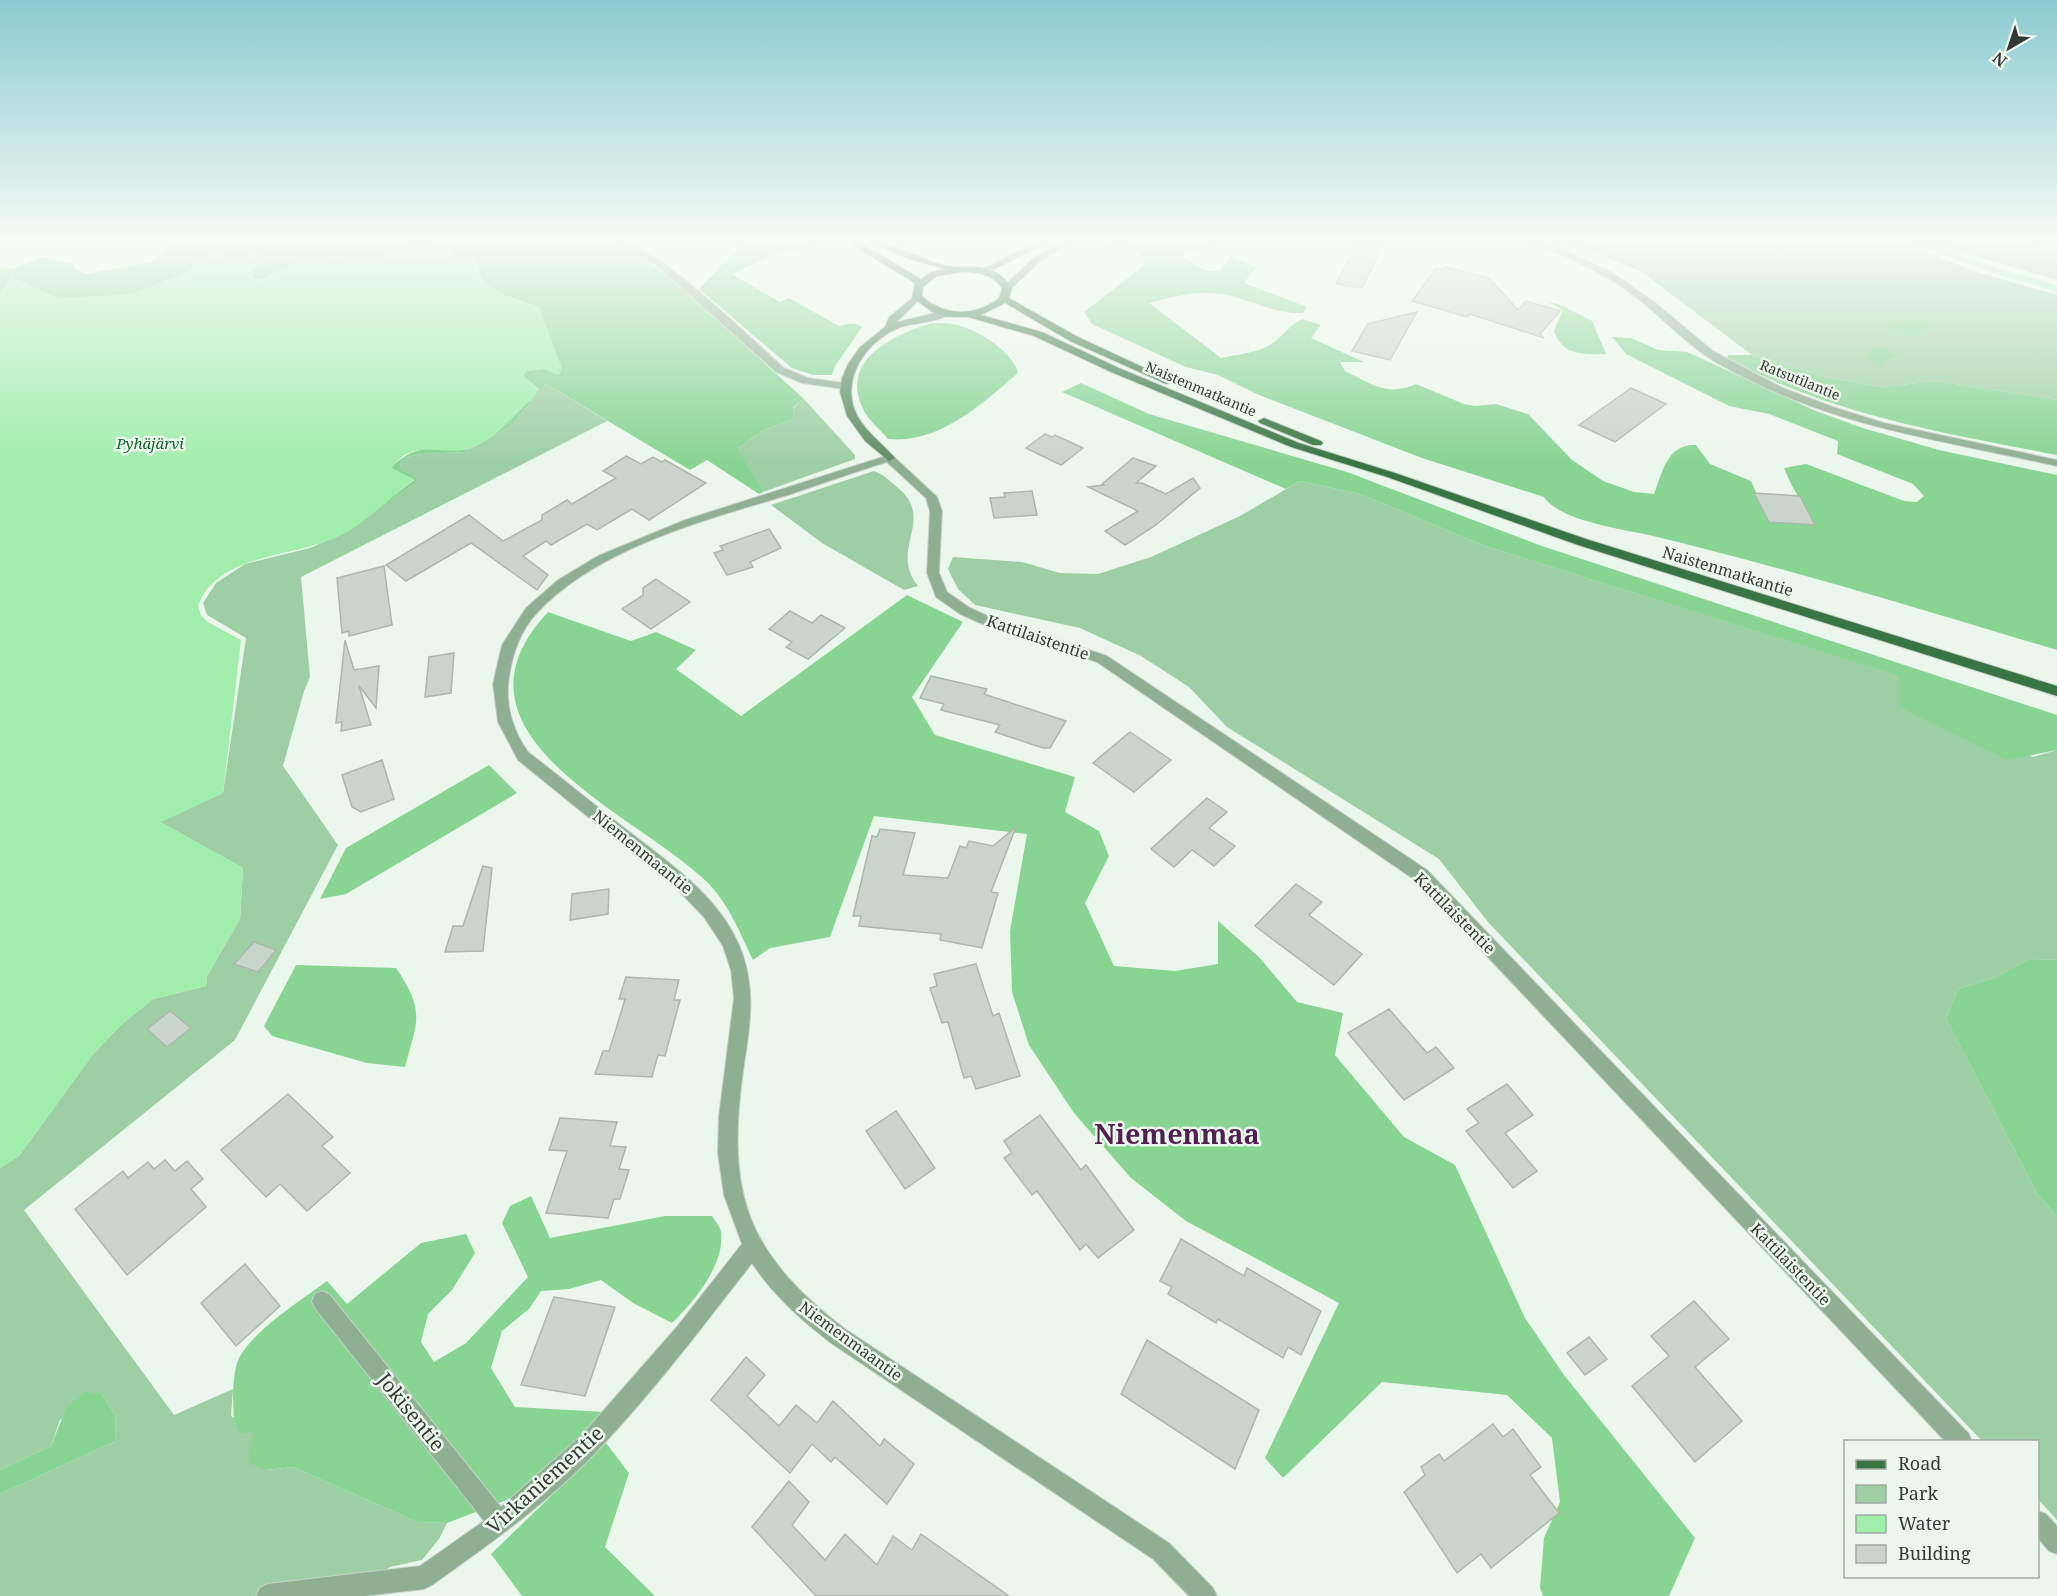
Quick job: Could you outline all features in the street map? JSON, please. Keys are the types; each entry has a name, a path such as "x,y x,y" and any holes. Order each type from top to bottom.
{"main road":[{"path":"957,313 967,314"},
{"name":"Naistenmatkantie","path":"1035,313 1074,339 1391,475"},
{"name":"Naistenmatkantie","path":"967,314 1038,334 1115,370 1295,445 1391,475 1582,542 2057,691"}],"street":[{"path":"716,313 780,370 806,381 844,386"},
{"path":"890,328 893,319 899,313"},
{"path":"889,458 856,425 845,400 844,386 848,372 860,352 890,328 945,313"},
{"name":"Ratsutilantie","path":"1661,313 1703,350 1730,366 1789,394 1829,409 1906,432 2057,463"},
{"name":"Niemenmaantie","path":"889,458 688,523 620,550 573,577 532,610 517,630 504,656 500,698 504,717 510,737 523,756 675,876 701,901 730,943 739,964 743,988 740,1036 728,1113 727,1155 741,1218 752,1247 772,1276 799,1305 838,1336 1161,1551 1205,1596"},
{"name":"Kattilaistentie","path":"889,458 931,497 936,511 933,573 941,594 965,611 985,620 1102,659 1421,875 1959,1440"},
{"name":"Virkaniementie","path":"268,1596 424,1577 500,1523 590,1443 683,1335 752,1247"},
{"name":"Jokisentie","path":"322,1301 500,1523"},
{"path":"2039,1524 2057,1543"}],"green space":[{"path":"1697,313 2057,313 2057,400 1937,381 1881,387 1822,376 1752,355"},
{"path":"546,384 607,421 301,577 310,677 283,766 338,845 235,1040 24,1210 174,1415 233,1389 231,1416 254,1431 266,1470 293,1467 417,1522 447,1523 439,1539 422,1560 390,1567 350,1596 0,1596 0,1494 116,1441 115,1415 102,1394 60,1420 51,1446 0,1470 0,1168 19,1156 94,1053 121,1025 153,999 206,986 207,976 240,919 243,868 160,822 223,793 246,638 207,615 203,603 216,583 245,564 310,548 348,531 417,480 400,467 402,458 421,454 465,452 512,425"},
{"path":"803,398 855,455 855,459 763,492 738,448 762,431 794,418 793,409"},
{"path":"874,471 897,487 908,499 913,511 908,559 910,572 918,586 904,590 822,543 771,505"},
{"path":"1300,481 1360,494 1485,546 1900,676 2033,757 2057,750 2057,960 2029,959 1997,977 1958,989 1946,1019 2038,1195 2057,1216 2057,1520 2039,1500 2039,1440 1981,1440 1488,922 1439,859 1227,727 1189,687 1141,656 1080,628 975,605 958,589 948,569 953,557 1022,562 1060,573 1098,574 1151,557 1240,516"}],"shaded area":[{"path":"541,313 709,313 803,398 793,408 794,418 762,431 738,448 762,489 763,492 759,494 707,460 690,470 546,384 512,425 489,438 539,389 523,376 526,371 544,369 559,374"},
{"path":"728,313 817,313 839,326 854,324 862,327 835,366 832,375 813,375 792,368"},
{"path":"1085,313 1163,313 1221,358 1268,346 1302,319 1321,325 1311,338 1364,362 1340,362 1345,371 1388,389 1406,388 1416,384 1464,404 1475,406 1496,404 1528,414 1572,460 1603,481 1634,492 1654,494 1672,454 1686,446 1696,445 1710,464 1751,481 1769,522 1815,525 1784,468 1806,464 1904,501 1917,502 1924,496 1913,484 1837,454 1838,441 1769,414 1729,406 1626,354 1612,337 1631,338 1658,350 1687,352 1816,411 1863,428 1939,450 2057,475 2057,650 1752,561 1577,518 1552,505 1544,497 1422,458 1259,395 1218,375 1186,367 1092,324"},
{"path":"1562,313 1577,313 1592,321 1606,354 1574,352 1562,345 1554,331"},
{"path":"1927,321 1929,328 1926,333 1911,336 1887,331 1890,323"},
{"path":"932,323 958,325 986,338 1010,358 1018,373 959,420 925,435 907,439 888,439 864,411 858,393 858,377 864,363 887,342"},
{"path":"1883,347 1898,356 1884,361 1882,366 1867,360 1868,352"},
{"path":"1728,355 1752,355 1822,376 1881,387 1937,381 2057,400 2057,455 1929,429 1846,408 1766,377 1727,358"},
{"path":"1081,383 1149,414 1347,472 1539,545 2057,715 2057,750 2008,760 1899,707 1899,676 1485,546 1360,494 1300,481 1286,489 1062,392"},
{"path":"475,446 465,452 421,454 402,458 422,449 462,450"},
{"path":"402,458 400,467 418,480 348,531 414,480 391,468"},
{"path":"907,595 963,622 912,697 935,735 1075,777 1065,812 1099,831 1109,856 1085,903 1114,966 1175,971 1218,964 1218,921 1259,957 1297,1002 1343,1013 1335,1055 1404,1137 1455,1165 1525,1318 1564,1375 1695,1538 1669,1596 1543,1596 1540,1588 1544,1538 1560,1502 1552,1438 1507,1395 1382,1382 1283,1478 1265,1458 1339,1303 1186,1221 1131,1178 1074,1113 1029,1045 1012,992 1010,931 1027,834 874,816 830,937 770,948 753,960 722,900 707,882 675,856 595,799 558,767 529,733 514,696 519,656 548,612 631,641 656,632 696,650 676,669 741,716"},
{"path":"489,765 517,793 346,894 320,899 346,848"},
{"path":"2029,959 2057,960 2057,1216 2038,1195 1946,1019 1958,989 1997,977"},
{"path":"296,965 396,968 411,995 416,1016 416,1026 405,1067 367,1063 272,1036 264,1026"},
{"path":"531,1196 550,1238 665,1216 712,1216 721,1231 721,1245 713,1270 698,1294 672,1323 633,1303 601,1280 569,1289 541,1291 529,1309 502,1331 491,1368 515,1407 605,1412 575,1447 512,1498 447,1523 417,1522 293,1467 266,1470 248,1463 253,1432 241,1434 236,1425 233,1389 235,1372 237,1362 246,1347 267,1326 327,1281 347,1304 421,1243 466,1234 475,1253 452,1290 428,1314 421,1342 434,1362 466,1343 528,1277 502,1223 510,1206"},
{"path":"85,1392 102,1394 115,1415 116,1441 0,1494 0,1470 51,1446 67,1406"},
{"path":"606,1443 629,1473 605,1547 655,1596 522,1596 491,1554"}],"water":[{"name":"Pyhäjärvi","path":"0,313 541,313 562,368 559,375 544,369 526,371 523,376 539,389 533,398 503,427 486,441 467,449 456,451 427,449 409,453 391,468 414,479 349,531 309,547 243,565 224,574 209,588 198,606 201,615 208,622 241,640 223,793 161,822 243,868 240,919 207,976 206,986 153,999 121,1025 94,1053 19,1156 0,1168"}],"building":[{"path":"1416,313 1390,360 1352,351 1368,324"},
{"path":"1455,313 1558,313 1540,334 1544,338 1470,314 1467,317"},
{"path":"1631,388 1666,404 1615,442 1579,425"},
{"path":"1045,434 1052,437 1055,435 1083,448 1061,465 1026,448"},
{"path":"626,456 641,464 653,457 662,462 665,460 706,483 649,520 632,509 597,530 587,524 551,545 546,541 523,556 548,575 537,590 471,543 406,581 386,565 469,515 503,541 542,520 542,515 567,500 572,504 616,478 603,471"},
{"path":"1133,458 1156,466 1136,483 1142,483 1166,494 1193,478 1200,488 1156,525 1125,545 1105,531 1138,511 1088,487 1104,485 1102,484"},
{"path":"1032,491 1037,515 994,518 990,498 1005,497 1004,493"},
{"path":"1754,493 1800,496 1815,525 1769,522"},
{"path":"769,529 781,548 750,562 753,567 727,575 714,553 723,550 720,546"},
{"path":"384,566 392,625 349,636 349,631 342,633 337,578"},
{"path":"656,579 690,602 651,629 622,609 643,595 643,588"},
{"path":"790,611 812,623 821,615 845,628 808,659 786,647 792,642 769,629"},
{"path":"345,640 354,670 379,666 376,708 359,686 371,725 341,731 342,722 336,723"},
{"path":"454,653 451,693 425,697 429,657"},
{"path":"931,676 987,689 984,694 1066,721 1050,748 1043,748 995,732 1000,725 941,710 944,704 920,698"},
{"path":"1130,732 1171,760 1134,792 1093,763"},
{"path":"382,760 394,799 361,812 352,807 342,775"},
{"path":"1207,798 1227,812 1209,828 1235,846 1214,866 1192,850 1174,867 1151,849"},
{"path":"1016,827 991,892 998,893 982,948 940,940 941,934 859,926 861,916 853,916 872,836 877,837 880,829 915,833 903,875 948,878 960,846 966,848 969,841 993,846"},
{"path":"483,866 492,868 483,951 445,952 453,926 463,926"},
{"path":"1296,884 1322,902 1309,915 1362,954 1334,985 1255,926"},
{"path":"609,889 608,914 570,920 572,894"},
{"path":"254,942 276,950 258,972 234,964"},
{"path":"976,964 993,1016 999,1013 1020,1076 976,1089 971,1076 964,1078 948,1022 942,1023 930,988 937,986 934,974"},
{"path":"626,977 679,980 674,1000 680,1000 665,1056 658,1055 652,1077 595,1074 603,1051 609,1051 625,999 619,999"},
{"path":"1389,1009 1427,1053 1436,1047 1454,1068 1404,1100 1348,1033"},
{"path":"170,1011 191,1028 167,1047 147,1029"},
{"path":"1507,1084 1533,1115 1505,1133 1537,1171 1513,1188 1466,1131 1479,1123 1467,1109"},
{"path":"288,1094 333,1137 322,1146 350,1173 307,1211 280,1184 266,1197 221,1150"},
{"path":"896,1111 935,1168 905,1189 866,1131"},
{"path":"1040,1115 1081,1170 1086,1165 1134,1230 1098,1258 1086,1244 1080,1250 1037,1191 1032,1195 1004,1158 1012,1153 1004,1141"},
{"path":"560,1118 617,1122 610,1146 626,1147 619,1169 629,1170 620,1199 614,1199 608,1218 546,1213 567,1151 549,1150"},
{"path":"165,1160 175,1171 187,1161 203,1179 191,1189 206,1207 127,1275 75,1209 123,1171 128,1178 148,1162 154,1169"},
{"path":"1181,1239 1244,1276 1247,1268 1321,1311 1301,1355 1288,1347 1283,1358 1218,1319 1216,1323 1168,1294 1172,1287 1160,1281"},
{"path":"245,1264 280,1306 236,1346 201,1303"},
{"path":"554,1297 615,1307 585,1396 521,1385"},
{"path":"1694,1301 1729,1339 1695,1367 1742,1421 1695,1462 1632,1386 1669,1356 1651,1336"},
{"path":"1589,1337 1607,1359 1585,1375 1567,1353"},
{"path":"1147,1340 1259,1410 1235,1469 1121,1394"},
{"path":"746,1357 765,1375 747,1396 779,1426 796,1405 817,1423 833,1401 880,1446 884,1439 914,1464 887,1504 835,1457 831,1462 812,1444 790,1473 711,1400"},
{"path":"1493,1424 1503,1437 1513,1429 1541,1467 1530,1475 1559,1513 1491,1568 1481,1554 1457,1573 1404,1492 1425,1475 1421,1467 1439,1454 1444,1461"},
{"path":"789,1481 809,1502 792,1525 825,1560 845,1534 877,1565 893,1536 912,1550 921,1534 1009,1596 816,1596 752,1527"}],"district":[{"name":"Niemenmaa","path":"1177,1135"}]}
